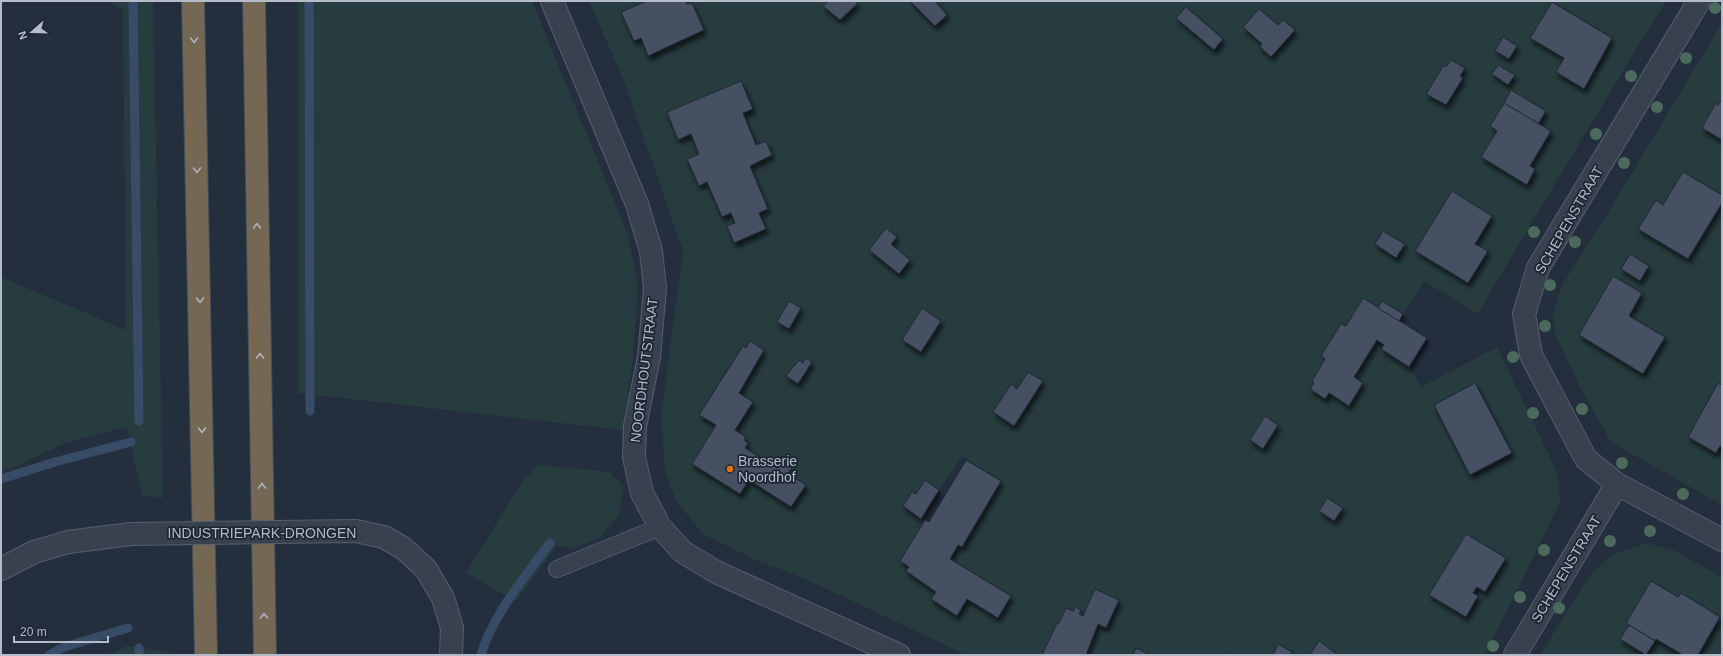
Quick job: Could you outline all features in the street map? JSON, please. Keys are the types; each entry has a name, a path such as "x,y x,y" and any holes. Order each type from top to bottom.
{"highway":[{"path":"193,1 206,655"},
{"path":"254,1 265,655"}],"street":[{"name":"NOORDHOUTSTRAAT","path":"552,1 637,204 651,251 655,288 649,357 635,426 634,457 642,493 660,527 683,552 716,572 899,655"},
{"name":"SCHEPENSTRAAT","path":"1699,1 1538,268 1524,314 1531,356 1586,459 1617,484 1722,540"},
{"name":"SCHEPENSTRAAT","path":"1515,655 1617,484"},
{"name":"INDUSTRIEPARK-DRONGEN","path":"1,569 34,552 68,542 131,534 356,531 384,536 403,548 426,569 444,598 452,628 451,655"}],"lane":[{"path":"557,569 660,527"}],"green space":[{"path":"109,1 153,1 163,498 142,495 127,427 68,442 1,473 1,277 126,330 123,10"},
{"path":"298,1 532,1 628,235 638,285 633,357 623,430 298,393"},
{"path":"589,1 647,1 621,12 634,41 641,38 649,55 704,30 692,3 687,4 686,1 1666,1 1524,235 1478,314 1424,281 1403,314 1382,301 1378,308 1363,298 1346,326 1341,324 1321,356 1325,359 1312,381 1314,383 1310,390 1325,399 1329,393 1349,406 1363,383 1354,377 1377,340 1384,345 1381,349 1409,367 1421,387 1497,347 1557,472 1560,503 1485,655 1290,655 1292,651 1278,645 1273,655 1231,655 1228,653 1226,655 1150,655 1136,648 1133,655 1086,655 1098,624 1106,628 1119,601 1095,589 1083,616 1079,614 1081,610 1075,607 1073,611 1057,623 1042,655 966,655 844,597 787,571 760,562 703,534 676,501 665,471 661,416 683,251 624,81","holes":["1552,2 1612,38 1584,89 1556,72 1564,58 1530,38","1503,37 1517,46 1509,59 1495,51","741,81 753,108 743,113 756,145 766,141 772,154 750,166 768,209 759,213 766,229 735,243 735,223 731,213 707,182 699,186 687,159 699,154 691,134 678,139 667,112","1511,90 1538,124 1530,166 1535,169 1527,185 1481,157 1497,131 1490,126","1452,191 1475,244 1488,251 1468,283 1415,251","1383,231 1405,244 1397,257 1375,244","750,341 764,351 739,393 753,402 735,430 746,437 744,440 748,443 745,448 777,468 781,461 792,468 788,474 806,485 792,507 749,480 740,494 692,464 716,425 699,414 742,346 746,348","1028,372 1043,381 1014,426 993,412 1011,385 1017,389","1475,383 1512,453 1471,475 1434,405","962,456 1001,482 962,547 958,545 950,559 967,599 957,615 931,600 936,592 907,572 909,567 900,561 925,520 907,510 908,508 903,506 912,492 916,494 925,481 939,490","1466,534 1506,558 1485,592 1477,587 1473,593 1478,597 1466,617 1429,595"]},
{"path":"1722,23 1722,195 1683,172 1663,205 1656,200 1638,229 1688,259 1722,203 1722,385 1717,383 1688,437 1716,453 1720,446 1722,448 1722,505 1611,442 1579,385 1555,334 1553,315 1562,285 1598,229","holes":["1630,255 1649,266 1640,281 1621,269","1613,276 1642,293 1629,316 1665,337 1643,373 1579,335"]},
{"path":"539,465 609,472 624,486 619,514 601,537 573,548 557,545 516,601 466,573 523,480"},
{"path":"1645,543 1673,550 1722,577 1722,655 1698,655 1720,617 1681,593 1678,597 1651,581 1626,623 1629,625 1620,639 1646,655 1540,655 1590,575 1612,555"},
{"path":"1656,639 1683,655 1646,655"},
{"path":"127,646 170,652 170,655 93,655 115,652"}],"building":[{"path":"647,1 686,1 687,4 692,3 704,30 648,56 641,38 634,41 621,12"},
{"path":"828,1 855,1 858,3 840,20 823,6"},
{"path":"910,1 935,1 947,15 935,26"},
{"path":"1552,2 1612,38 1584,89 1556,72 1564,58 1530,38"},
{"path":"1186,7 1223,39 1214,50 1176,18"},
{"path":"1259,9 1278,25 1283,20 1295,30 1271,57 1260,47 1262,44 1243,27"},
{"path":"1503,37 1517,46 1509,59 1495,51"},
{"path":"1451,60 1465,68 1460,76 1463,78 1446,105 1426,94 1444,65 1446,67"},
{"path":"1498,65 1515,75 1508,85 1492,74"},
{"path":"741,81 753,109 743,113 756,145 766,141 772,155 750,166 768,209 759,213 766,229 734,243 727,226 735,223 731,213 722,217 707,182 699,186 687,159 699,154 691,134 678,140 667,112"},
{"path":"1511,90 1546,111 1538,124 1504,103"},
{"path":"1722,99 1722,140 1702,128 1716,103 1718,105"},
{"path":"1504,103 1551,131 1530,166 1535,169 1527,185 1481,157 1497,131 1490,126"},
{"path":"1683,172 1722,195 1722,203 1688,259 1638,229 1656,200 1663,205"},
{"path":"1452,191 1492,216 1475,244 1488,251 1468,283 1415,251"},
{"path":"886,228 897,237 891,244 910,260 899,274 869,250"},
{"path":"1383,231 1405,244 1396,258 1375,244"},
{"path":"1630,254 1649,266 1640,281 1621,269"},
{"path":"1613,276 1642,293 1629,316 1665,337 1643,374 1579,335"},
{"path":"1363,298 1427,338 1409,367 1381,349 1384,345 1377,340 1354,377 1363,383 1349,406 1329,393 1325,399 1310,389 1314,383 1312,381 1325,359 1321,356 1341,324 1346,326"},
{"path":"789,301 801,308 789,329 777,322"},
{"path":"1382,301 1403,314 1399,321 1378,308"},
{"path":"922,308 941,321 921,352 902,340"},
{"path":"750,341 764,350 739,393 753,402 735,430 746,437 744,440 748,443 745,448 777,468 780,461 792,468 788,474 806,485 791,507 749,480 740,494 692,464 716,425 699,415 743,346 746,348"},
{"path":"806,358 812,362 798,384 786,376 799,360 803,363"},
{"path":"1028,372 1043,381 1014,426 993,412 1011,384 1017,389"},
{"path":"1475,383 1512,453 1470,475 1434,405"},
{"path":"1718,383 1722,385 1722,448 1720,446 1716,453 1688,437"},
{"path":"1265,416 1278,425 1263,449 1250,440"},
{"path":"966,460 1001,481 962,547 958,545 950,559 1011,596 998,618 967,599 957,616 931,599 936,592 906,571 909,567 900,561 925,520 929,522"},
{"path":"925,480 939,490 921,519 903,506 912,492 916,494"},
{"path":"1327,498 1343,508 1334,521 1319,511"},
{"path":"1466,534 1506,558 1485,592 1477,587 1473,593 1478,596 1466,617 1429,595"},
{"path":"1651,581 1678,597 1681,593 1720,617 1698,655 1683,655 1656,639 1655,641 1626,623"},
{"path":"1095,589 1119,600 1106,628 1098,624 1086,655 1042,655 1066,608 1073,611 1075,607 1081,610 1079,614 1083,616"},
{"path":"1629,625 1655,641 1646,655 1620,639"},
{"path":"1319,641 1338,655 1314,655 1311,653"},
{"path":"1278,644 1292,652 1290,655 1273,655"},
{"path":"1136,648 1150,655 1133,655"}],"waterway":[{"path":"133,1 139,421"},
{"path":"309,1 310,411"},
{"path":"1,479 55,462 131,442"},
{"path":"481,655 486,640 501,611 550,543"},
{"path":"49,655 64,647 128,628"},
{"path":"139,648 139,655"}],"place":[{"name":"Brasserie Noordhof","path":"730,469"}]}
